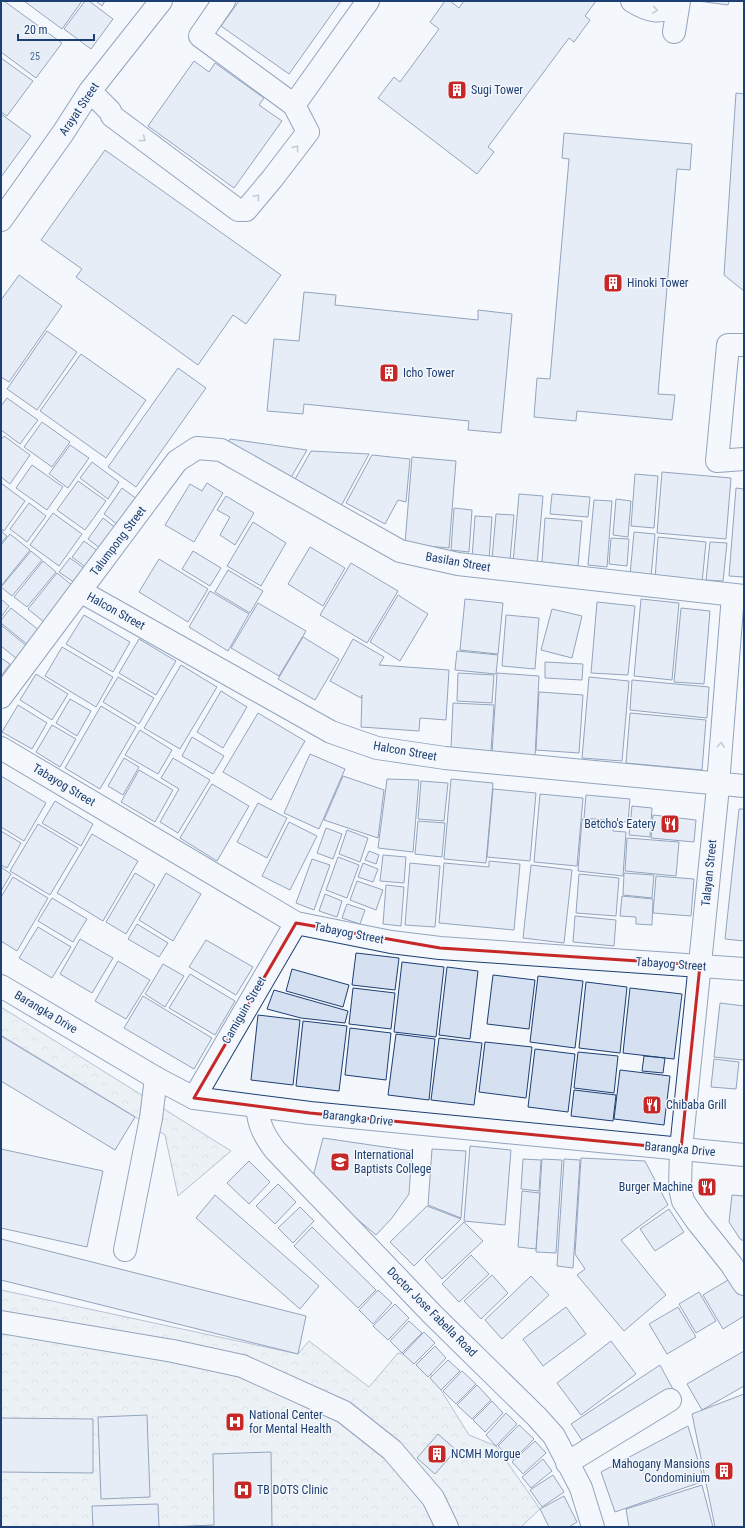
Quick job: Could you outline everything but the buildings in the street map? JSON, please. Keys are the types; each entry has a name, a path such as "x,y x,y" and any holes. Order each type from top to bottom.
{"street":[{"name":"Arayat Street","path":"1,220 63,133 90,91 161,1"},
{"path":"90,91 110,111 112,116 238,210 246,210 308,132 294,105 200,36 224,1"},
{"path":"294,105 368,1"},
{"path":"632,1 651,11 663,11 679,4"},
{"path":"674,32 679,4"},
{"path":"744,345 728,345 717,461 744,459"},
{"name":"Talumpong Street","path":"1,697 178,461 197,448"},
{"name":"Basilan Street","path":"197,448 221,450 400,551 458,564 739,596"},
{"name":"Halcon Street","path":"80,591 331,732 377,748 445,758 744,786"},
{"name":"Talayan Street","path":"739,596 718,784 681,1149 680,1188 683,1201 731,1264 744,1284"},
{"name":"Tabayog Street","path":"1,748 296,923 391,942 440,948 744,969"},
{"name":"Camiguin Street","path":"194,1098 296,923"},
{"name":"Barangka Drive","path":"1,986 156,1078 194,1098 317,1114 744,1155"},
{"path":"125,1250 151,1118 156,1078"},
{"name":"Doctor Jose Fabella Road","path":"257,1107 259,1122 265,1138 275,1150 433,1315 537,1416 554,1436 581,1488 594,1527"},
{"path":"1,1322 173,1351 242,1366 344,1412 392,1450 433,1498 447,1527"},
{"path":"567,1463 670,1400"}],"highlighted area":[{"path":"296,923 440,948 700,965 681,1149 310,1113 194,1098"}],"green space":[{"path":"1,1007 231,1151 178,1196 165,1135 1,1035"},
{"name":"National Center for Mental Health","path":"1,1290 298,1354 309,1341 369,1387 398,1353 421,1358 469,1435 496,1446 540,1509 523,1525 523,1527 1,1527"}],"place":[{"name":"Sugi Tower","path":"457,90"},
{"name":"Hinoki Tower","path":"613,283"},
{"name":"Icho Tower","path":"389,373"},
{"name":"Betcho's Eatery","path":"670,824"},
{"name":"Chibaba Grill","path":"652,1105"},
{"name":"International Baptists College","path":"340,1162"},
{"name":"Burger Machine","path":"707,1187"},
{"name":"National Center for Mental Health","path":"235,1422"},
{"name":"NCMH Morgue","path":"437,1454"},
{"name":"Mahogany Mansions Condominium","path":"724,1471"},
{"name":"TB DOTS Clinic","path":"243,1490"}]}
